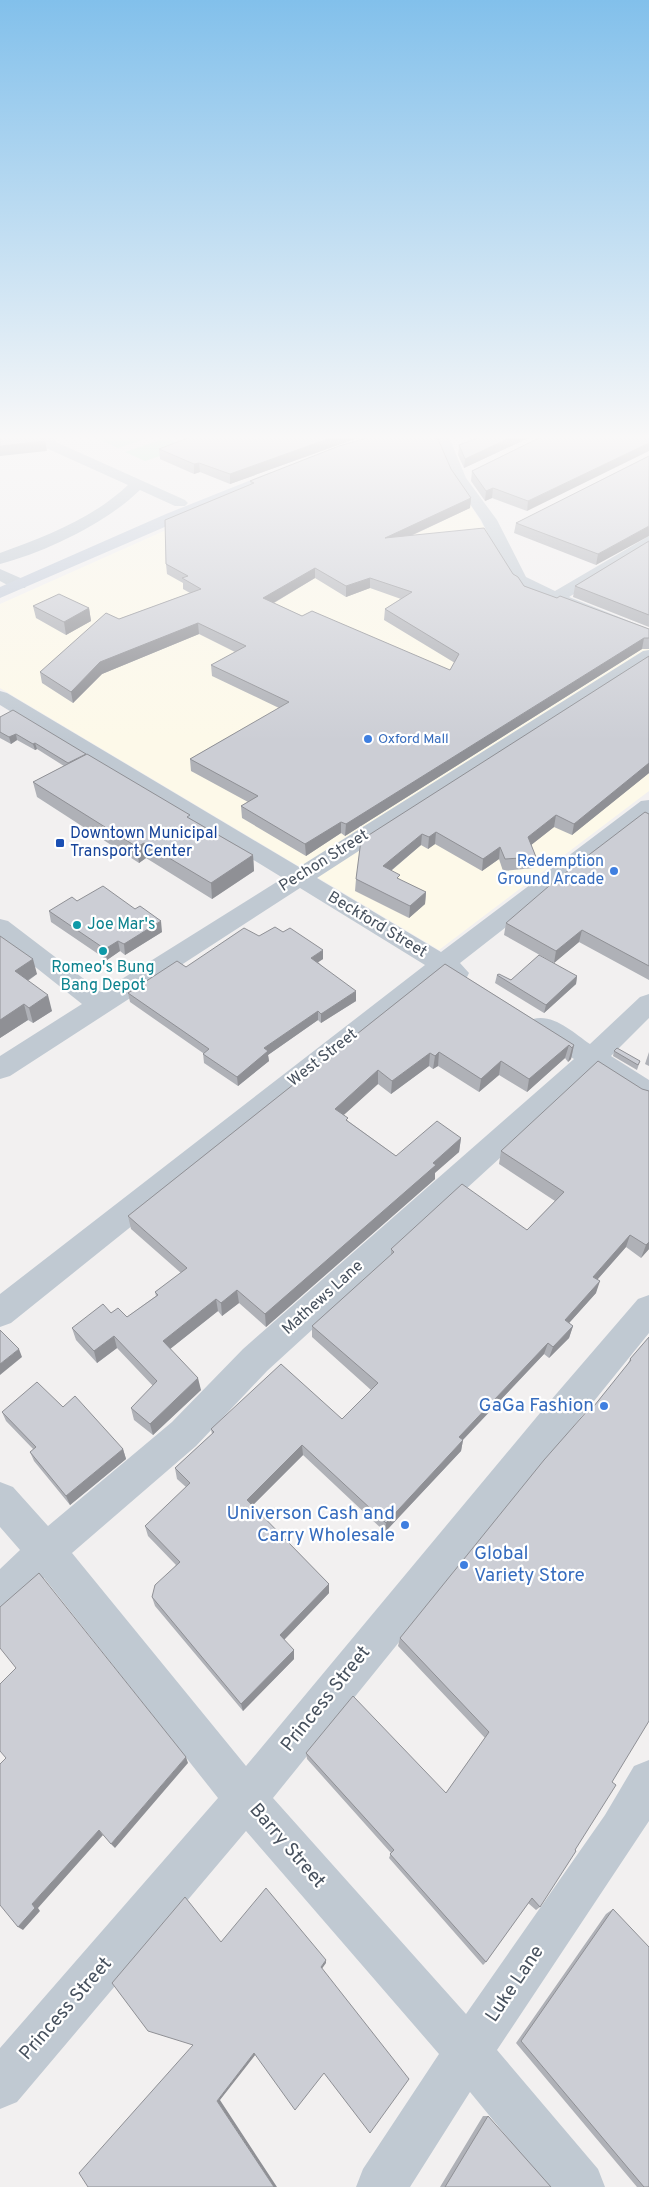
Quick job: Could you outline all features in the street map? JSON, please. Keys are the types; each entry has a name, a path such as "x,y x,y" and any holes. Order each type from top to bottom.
{"street":[{"path":"0,559 54,537"},
{"path":"5,582 105,537"},
{"path":"5,582 120,537"},
{"path":"496,537 519,580 556,598 649,635"},
{"path":"556,598 649,541"},
{"name":"Pechon Street","path":"0,1069 298,877 649,655"},
{"name":"Beckford Street","path":"0,698 475,985"},
{"name":"West Street","path":"0,1313 442,964 645,815"},
{"path":"0,928 99,1004"},
{"name":"Mathews Lane","path":"0,1595 46,1551 184,1434 255,1360 593,1057 649,1003"},
{"path":"526,1016 649,1093"},
{"name":"Princess Street","path":"0,2085 144,1919 649,1309"},
{"name":"Barry Street","path":"0,1500 46,1551 245,1798 468,2052 580,2187"},
{"name":"Luke Lane","path":"381,2187 468,2052 620,1830 649,1781"}],"shaded area":[{"name":"Oxford Mall","path":"150,537 490,537 517,582 649,649 649,791 439,950 0,688 0,604"}],"building":[{"path":"165,537 490,537 513,574 518,577 524,586 557,598 560,596 649,629 649,638 644,638 346,824 341,822 305,844 241,806 258,796 190,759 289,702 211,665 246,646 198,623 100,662 71,692 40,672 106,613 119,619 201,589 182,578 188,576 166,564","holes":["315,568 346,586 370,578 412,592 385,609 459,654 450,670 312,611 302,616 263,598"]},
{"path":"553,537 629,537 598,554"},
{"path":"649,541 649,615 575,586"},
{"path":"59,594 89,608 64,622 33,606"},
{"path":"649,656 649,763 574,824 556,815 528,837 536,857 505,859 500,847 483,859 436,832 429,837 422,834 383,866 400,875 397,878 426,892 410,906 356,879 361,840"},
{"path":"13,710 86,754 68,763 16,734 9,737 0,732 0,717"},
{"path":"87,754 190,815 187,817 253,855 211,883 144,843 137,847 33,782"},
{"name":"Redemption Ground Arcade","path":"645,812 649,814 649,966 582,930 556,951 506,923 556,880"},
{"path":"103,886 135,909 140,906 161,921 124,944 118,941 105,949 49,911 72,897 77,901"},
{"path":"275,927 283,932 290,928 323,950 311,958 356,991 321,1014 318,1011 264,1048 268,1051 237,1077 203,1054 209,1049 128,993 177,961 186,967 244,928 259,936"},
{"path":"0,936 33,959 15,971 48,995 29,1008 24,1004 0,1020"},
{"path":"539,955 577,976 546,1005 497,975 499,974 511,980"},
{"path":"445,964 574,1045 572,1048 569,1045 529,1079 501,1061 481,1079 439,1052 435,1056 430,1053 392,1081 378,1070 335,1109 348,1118 346,1120 396,1156 437,1121 461,1138 433,1163 436,1165 265,1314 237,1290 221,1303 216,1299 163,1341 198,1378 150,1424 131,1408 157,1381 114,1336 94,1351 72,1328 103,1304 111,1313 118,1308 127,1317 158,1295 155,1292 187,1268 128,1216"},
{"path":"617,1048 640,1061 638,1065 614,1051"},
{"path":"598,1061 642,1089 649,1091 649,1242 646,1245 630,1235 593,1277 600,1281 565,1320 573,1326 553,1347 548,1343 459,1437 463,1440 386,1523 302,1445 247,1500 329,1584 280,1635 294,1650 241,1704 152,1597 155,1585 180,1562 145,1526 190,1483 175,1468 214,1432 211,1429 281,1364 342,1419 378,1383 312,1326 394,1252 391,1249 462,1184 527,1230 564,1192 501,1151"},
{"path":"0,1330 19,1349 0,1364"},
{"path":"649,1337 649,1721 612,1782 616,1785 540,1907 532,1898 486,1962 390,1854 394,1850 306,1753 353,1696 446,1793 489,1732 400,1638 544,1460 588,1410 590,1411"},
{"path":"37,1382 63,1407 75,1396 123,1449 66,1496 30,1452 36,1447 2,1412"},
{"path":"39,1573 186,1757 111,1844 99,1830 32,1904 35,1908 18,1927 0,1905 0,1764 6,1758 0,1751 0,1684 16,1668 0,1648 0,1607"},
{"path":"266,1888 326,1960 321,1967 409,2079 370,2133 324,2073 295,2110 254,2053 217,2101 274,2187 88,2187 79,2173 193,2045 148,2031 112,1983 185,1897 221,1942"},
{"path":"613,1909 649,1947 649,2187 644,2187 521,2041"},
{"path":"488,2116 551,2187 445,2187"}],"place":[{"name":"Oxford Mall","path":"368,739"},
{"name":"Downtown Municipal Transport Center","path":"60,843"},
{"name":"Redemption Ground Arcade","path":"614,871"},
{"name":"Joe Mar's","path":"77,925"},
{"name":"Romeo's Bung Bang Depot","path":"103,951"},
{"name":"GaGa Fashion","path":"604,1406"},
{"name":"Universon Cash and Carry Wholesale","path":"405,1525"},
{"name":"Global Variety Store","path":"464,1565"}]}
